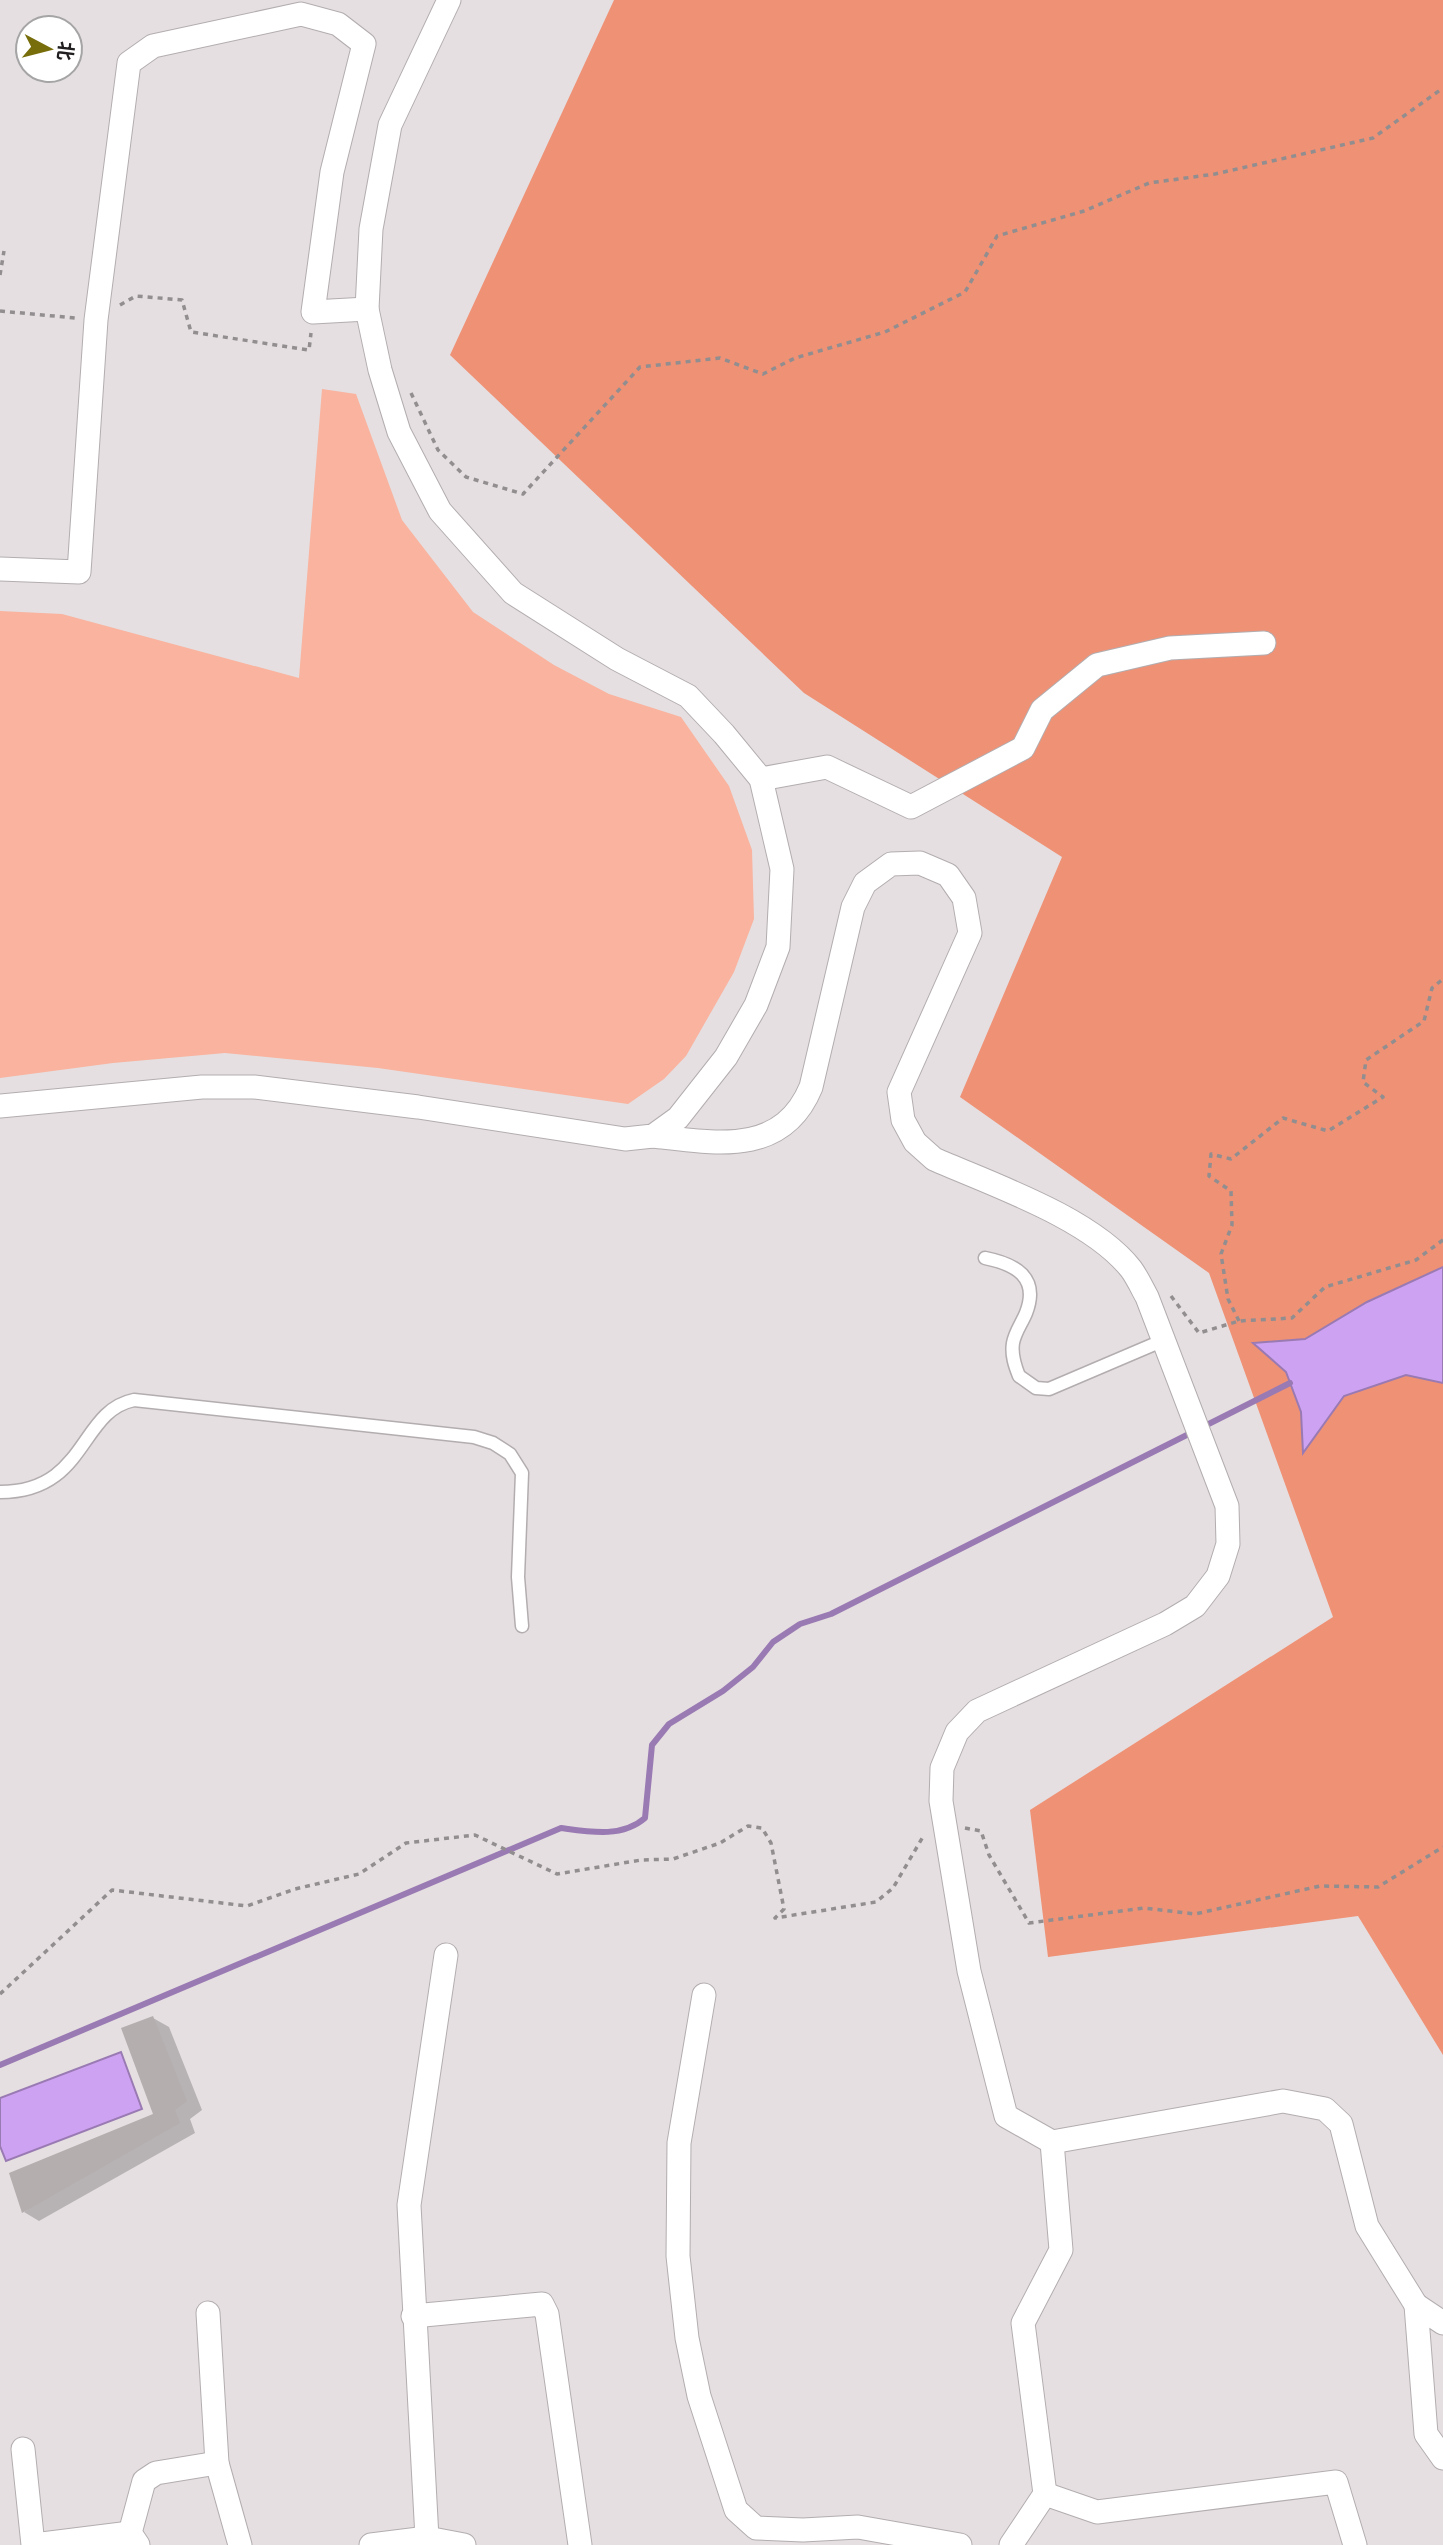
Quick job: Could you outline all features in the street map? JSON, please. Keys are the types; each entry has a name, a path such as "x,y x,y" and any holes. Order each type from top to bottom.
{"street":[{"path":"449,0 390,125 371,229 367,309 380,370 400,432 440,511 513,593 618,659 688,696 724,734 761,779 782,869 778,947 756,1005 726,1057 678,1118 653,1136"},
{"path":"0,569 79,572 96,320 129,63 153,46 301,14 338,24 364,44 332,172 313,312 367,309"},
{"path":"761,779 828,767 911,807 1023,748 1042,710 1097,665 1170,648 1264,643"},
{"path":"0,1106 202,1087 254,1087 418,1107 625,1139 653,1136 722,1143 758,1139 785,1125 803,1105 811,1087 853,906 865,883 891,864 920,863 948,874 964,898 971,933 899,1092 903,1121 915,1142 934,1159 1072,1222 1102,1242 1131,1269 1164,1340 1227,1506 1228,1544 1218,1576 1195,1606 1165,1624 977,1711 957,1732 943,1768 941,1801 969,1971 1006,2116 1052,2142 1283,2101 1325,2109 1341,2124 1367,2226 1416,2305 1443,2323"},
{"path":"427,2538 409,2205 446,1955"},
{"path":"704,1995 679,2143 678,2256 687,2338 699,2396 736,2510 756,2528 803,2530 858,2527 960,2545"},
{"path":"1012,2545 1045,2494 1023,2323 1061,2250 1052,2142"},
{"path":"414,2316 542,2304 547,2314 580,2545"},
{"path":"1416,2305 1426,2434 1443,2458"},
{"path":"208,2313 217,2463 240,2545"},
{"path":"23,2449 34,2545 134,2539 144,2481 156,2473 217,2463"},
{"path":"1045,2494 1097,2512 1336,2482 1355,2545"},
{"path":"371,2545 427,2538 464,2545"}],"lane":[{"path":"985,1258 1005,1262 1020,1270 1028,1280 1030,1302 1012,1345 1019,1376 1035,1388 1049,1388 1164,1340"},
{"path":"0,1492 21,1490 53,1478 78,1454 110,1410 134,1400 474,1437 493,1443 510,1454 522,1473 519,1577 522,1626"}],"path":[{"path":"410,392 438,450 466,477 523,494 640,367 720,358 762,374 795,358 885,332 965,292 997,236 1084,211 1149,183 1215,173 1373,138 1443,88"},
{"path":"0,275 4,251"},
{"path":"0,310 96,320 136,296 182,300 191,332 309,350 313,312"},
{"path":"1239,1321 1228,1299 1221,1254 1232,1225 1231,1191 1209,1176 1210,1154 1231,1159 1283,1118 1328,1131 1383,1097 1363,1082 1366,1060 1424,1021 1432,988 1443,979"},
{"path":"1143,1292 1157,1278 1199,1333 1239,1321 1292,1318 1325,1287 1416,1260 1443,1240"},
{"path":"0,1994 112,1889 247,1906 295,1889 359,1874 406,1843 475,1835 557,1874 641,1860 673,1859 720,1843 748,1826 762,1828 771,1843 784,1909 775,1918 876,1902 893,1888 922,1834 947,1844 962,1828 981,1831 989,1855 1029,1923 1144,1908 1195,1914 1320,1886 1378,1887 1443,1847"}],"shaded area":[{"path":"614,0 1443,0 1443,2055 1358,1916 1048,1957 1030,1810 1333,1617 1209,1273 960,1097 1062,857 804,693 450,355"},
{"path":"322,389 356,394 402,520 473,612 554,665 609,694 681,717 729,786 752,850 754,919 734,972 686,1056 664,1079 628,1104 378,1068 225,1053 113,1063 0,1078 0,611 62,614 299,678"},
{"path":"1443,1267 1443,1383 1406,1375 1344,1396 1303,1453 1301,1412 1286,1372 1253,1343 1305,1339 1367,1302"},
{"path":"121,2052 142,2109 6,2161 0,2146 0,2098"}],"building":[{"path":"153,2016 187,2101 175,2110 180,2123 22,2213 9,2173 153,2114 121,2028"}],"waterway":[{"path":"0,2065 561,1828 605,1832 626,1829 636,1824 645,1818 652,1745 669,1724 723,1691 753,1667 773,1642 800,1624 831,1614 1290,1383"}]}
